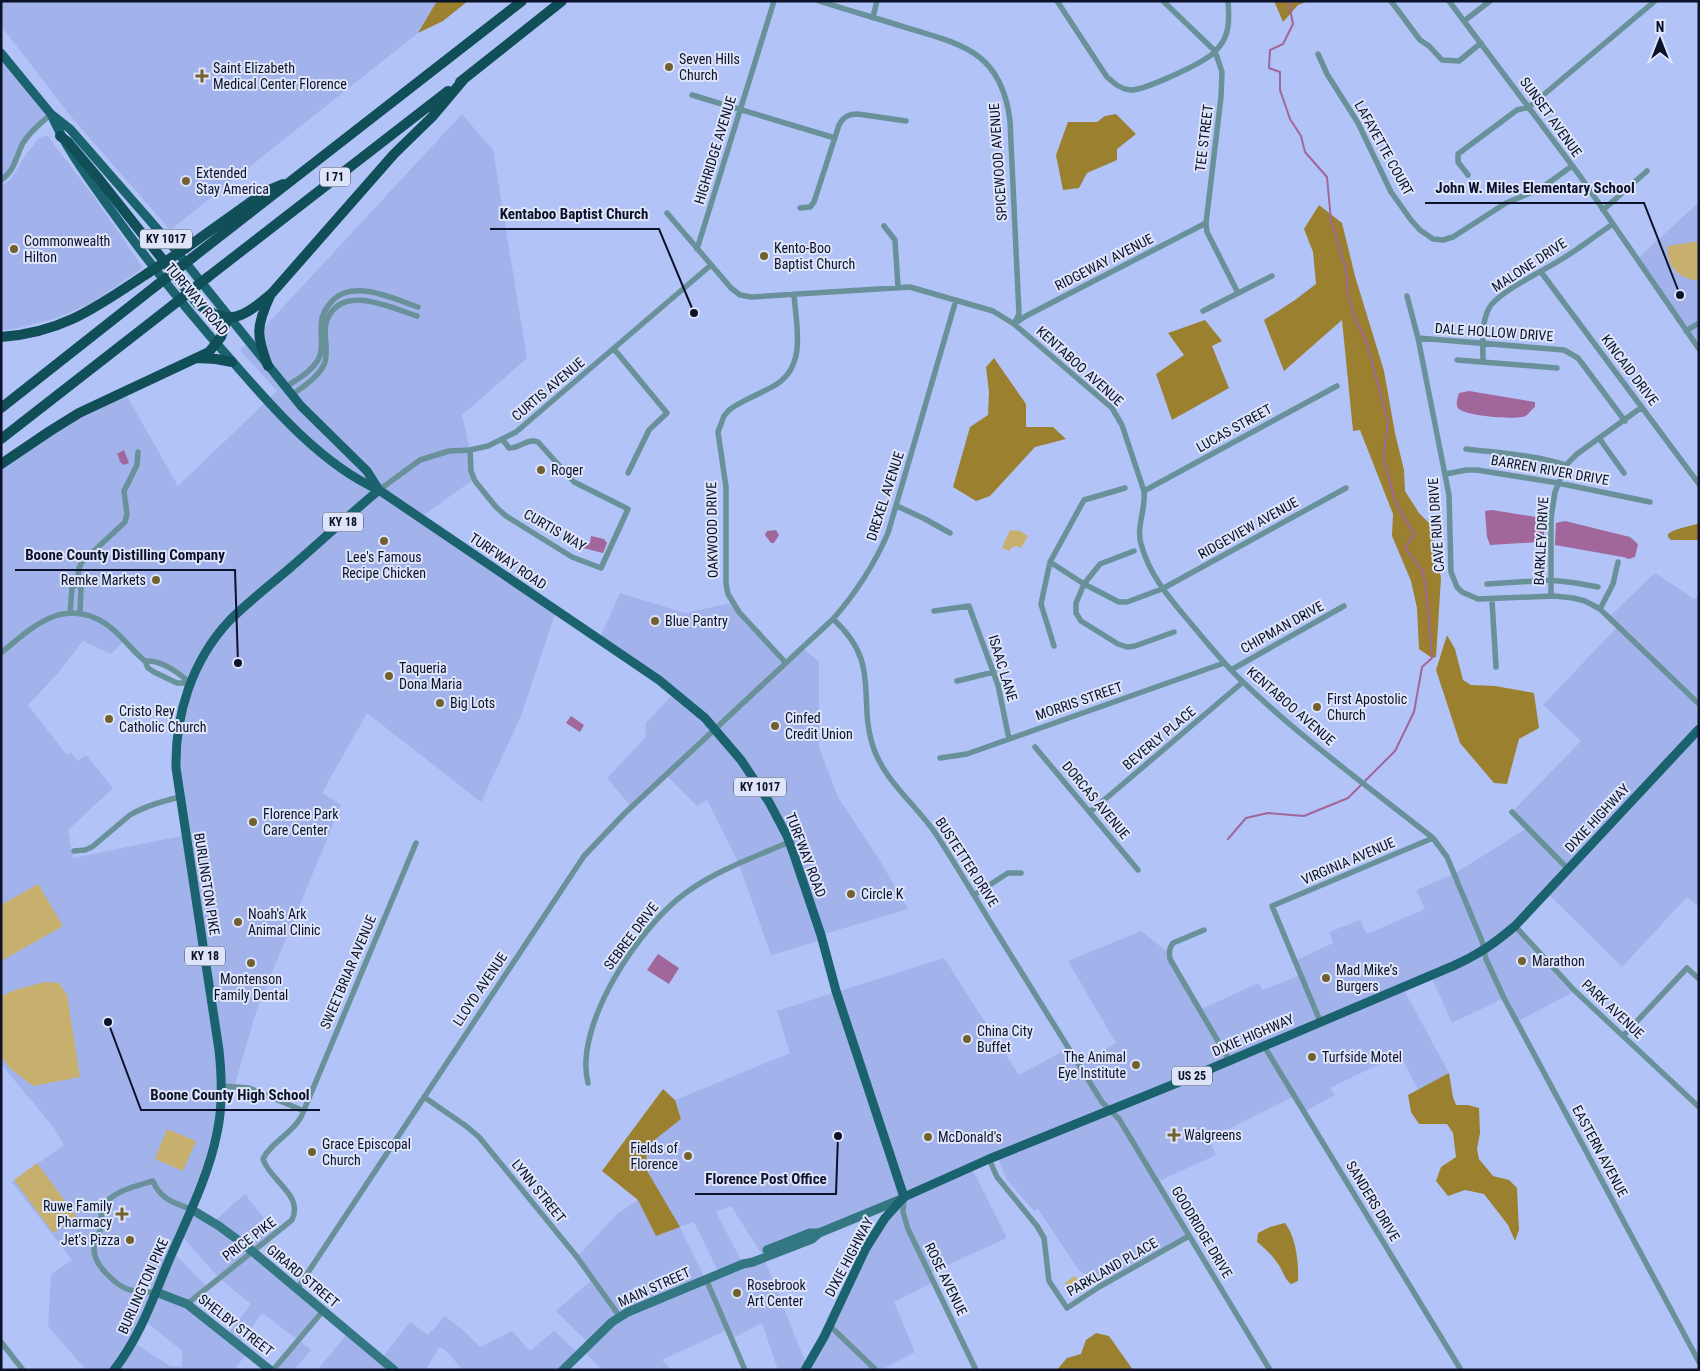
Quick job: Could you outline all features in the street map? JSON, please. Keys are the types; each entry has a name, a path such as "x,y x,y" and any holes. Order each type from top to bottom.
{"highway":[{"name":"I 71","path":"1,408 522,1"},
{"name":"I 71","path":"1,439 562,1"},
{"path":"60,136 68,142 99,178 197,303 206,310 228,317 236,317 249,312 272,293 394,154 432,117 464,79"},
{"path":"1,337 16,336 61,325 94,309 186,248 266,191 296,178"},
{"path":"268,366 258,334 264,308 272,293"},
{"path":"1,464 79,413 209,352 221,337 228,317"},
{"path":"196,358 232,362"}],"main road":[{"name":"TURFWAY ROAD","path":"1,53 51,114 70,129 173,247 300,406 367,471 379,490"},
{"name":"TURFWAY ROAD","path":"51,114 60,136 142,254 216,344 269,404 325,455 359,481 379,490 659,680 690,705 732,748 769,802 789,842 904,1197"},
{"name":"BURLINGTON PIKE","path":"114,1370 133,1342 191,1209 207,1170 220,1116 222,1086 219,1050 176,768 181,712 190,683 206,651 230,620 379,490"},
{"name":"DIXIE HIGHWAY","path":"806,1370 866,1248 883,1221 904,1197 989,1159 1448,968 1495,944 1516,926 1699,729"}],"street":[{"name":"HIGHRIDGE AVENUE","path":"698,249 774,1"},
{"name":"SPICEWOOD AVENUE","path":"819,1 964,46 985,62 1002,85 1008,105 1010,121 1018,314 1014,324"},
{"path":"873,17 877,1"},
{"path":"1057,1 1107,77 1124,89 1137,90 1206,59 1215,51 1222,43 1228,24 1228,1"},
{"name":"TEE STREET","path":"1164,1 1215,51 1222,72 1206,223 1207,232 1238,293"},
{"path":"1391,1 1420,40 1429,46 1442,60 1459,61 1481,44"},
{"name":"SUNSET AVENUE","path":"1449,1 1572,166 1699,349"},
{"path":"1464,21 1490,1"},
{"path":"1468,175 1458,162 1458,154 1517,110 1528,107 1655,1"},
{"name":"LAFAYETTE COURT","path":"1318,54 1327,74 1358,124 1391,192 1420,230 1433,239 1443,240 1453,237 1506,203 1540,189 1572,166"},
{"path":"692,95 835,138"},
{"path":"1,180 12,170 30,133 51,114"},
{"path":"800,208 810,206 814,202 842,120 848,115 858,114 906,121"},
{"path":"1603,210 1647,171"},
{"name":"KENTABOO AVENUE","path":"668,213 731,288 740,295 750,297 898,287 919,289 993,311 1014,324 1112,408 1122,425 1144,491 1145,498 1140,538 1152,572 1162,589 1224,663 1243,682 1340,766 1433,838 1447,857 1484,950"},
{"name":"RIDGEWAY AVENUE","path":"1014,324 1206,223"},
{"name":"MALONE DRIVE","path":"1482,361 1487,314 1492,304 1510,290 1541,272 1613,224"},
{"path":"884,226 895,240 898,287"},
{"name":"CURTIS AVENUE","path":"379,490 420,460 449,451 470,450 488,446 502,440 527,424 711,265"},
{"name":"KINCAID DRIVE","path":"1541,272 1699,484"},
{"path":"1204,311 1272,276"},
{"path":"289,391 317,362 321,350 322,316 338,296 347,292 367,291 418,307"},
{"name":"OAKWOOD DRIVE","path":"786,663 739,612 732,603 727,589 725,577 726,487 718,432 724,416 729,410 776,384 784,378 794,364 797,349 794,294"},
{"name":"CAVE RUN DRIVE","path":"1407,296 1418,338 1446,474 1450,506 1451,572 1454,582 1462,592 1473,598 1492,600 1550,596 1585,601 1600,609 1699,704"},
{"path":"289,391 311,380 324,363 327,351 327,320 331,313 342,304 358,299 368,300 416,316"},
{"name":"DREXEL AVENUE","path":"715,729 833,619 846,605 871,568 888,533 897,506 956,300"},
{"path":"1686,331 1699,322"},
{"name":"DALE HOLLOW DRIVE","path":"1418,338 1549,348 1571,353 1578,358 1625,421"},
{"path":"614,349 667,413 649,430 628,473"},
{"path":"1456,360 1557,368"},
{"name":"LUCAS STREET","path":"1144,491 1337,386"},
{"name":"BARKLEY DRIVE","path":"1550,596 1551,518 1555,492 1566,465 1577,454 1642,407"},
{"path":"1599,438 1624,473"},
{"name":"CURTIS WAY","path":"470,450 471,471 474,481 496,507 506,516 572,557 600,568 628,509 574,482 538,442 533,440 514,448 509,448 502,440"},
{"path":"1466,449 1522,456 1566,465"},
{"path":"70,613 72,588 77,583 79,568 82,562 125,522 127,514 124,491 137,465 138,452"},
{"name":"BARREN RIVER DRIVE","path":"1446,474 1477,470 1650,502"},
{"path":"1054,646 1041,604 1050,562 1084,500 1126,488"},
{"name":"RIDGEVIEW AVENUE","path":"1050,562 1084,584 1119,602 1127,602 1162,589 1346,488"},
{"path":"897,506 925,518 950,532"},
{"path":"1134,551 1100,564 1084,584 1076,603 1076,613 1081,621 1118,644 1127,647 1174,632"},
{"path":"1600,609 1613,584 1618,562"},
{"path":"1487,584 1550,580 1598,587"},
{"path":"77,583 81,588 80,614"},
{"path":"1492,600 1496,667"},
{"name":"ISAAC LANE","path":"934,611 970,606 998,685 1009,739"},
{"name":"CHIPMAN DRIVE","path":"1231,670 1344,606"},
{"path":"1,653 43,620 70,613 80,614 106,624 154,672 177,683 190,683"},
{"name":"BUSTETTER DRIVE","path":"833,619 854,641 864,665 869,727 880,763 887,775 936,834 1102,1102 1110,1110"},
{"path":"145,661 153,660 181,674 190,683"},
{"name":"MORRIS STREET","path":"940,758 967,754 1224,663"},
{"path":"957,681 994,672"},
{"name":"BEVERLY PLACE","path":"1090,812 1243,682"},
{"name":"LLOYD AVENUE","path":"297,1289 584,856 603,834 715,729"},
{"name":"DORCAS AVENUE","path":"1035,747 1138,870"},
{"path":"74,851 92,847 137,811 180,797"},
{"path":"1512,812 1568,869"},
{"name":"VIRGINIA AVENUE","path":"1320,1021 1272,906 1433,838"},
{"name":"SEBREE DRIVE","path":"588,1083 585,1062 598,1008 615,976 648,929 670,905 694,886 789,842"},
{"name":"SWEETBRIAR AVENUE","path":"263,1159 266,1153 295,1126 304,1111 416,843"},
{"path":"974,895 1008,873 1021,873"},
{"name":"PARK AVENUE","path":"1516,926 1575,991 1699,1107"},
{"path":"1204,930 1173,943 1170,947 1170,959 1229,1060"},
{"name":"EASTERN AVENUE","path":"1484,950 1486,959 1504,998 1699,1362"},
{"path":"1623,1036 1687,968 1699,979"},
{"name":"SANDERS DRIVE","path":"1264,1046 1461,1370"},
{"path":"222,1086 249,1088 304,1111"},
{"name":"LYNN STREET","path":"424,1097 479,1137 577,1257 620,1316"},
{"name":"GOODRIDGE DRIVE","path":"1110,1110 1119,1119 1270,1370"},
{"name":"PRICE PIKE","path":"187,1304 292,1220 295,1210 293,1199 265,1167 263,1159"},
{"name":"PARKLAND PLACE","path":"989,1159 997,1177 1038,1226 1044,1238 1049,1281 1067,1308 1189,1236"},
{"path":"156,1292 140,1293 119,1286 98,1265 94,1253 94,1242 101,1230 103,1218 100,1208 121,1191 152,1181 166,1199 191,1209"},
{"name":"MAIN STREET","path":"563,1370 620,1316 743,1264 749,1258 783,1243 810,1233 819,1232 904,1197"},
{"name":"ROSE AVENUE","path":"904,1197 903,1212 908,1229 976,1370"},
{"name":"GIRARD STREET","path":"191,1209 219,1226 252,1252 394,1370"},
{"path":"706,1279 744,1370"},
{"name":"SHELBY STREET","path":"156,1292 187,1304 271,1370"},
{"path":"271,1370 323,1311"},
{"path":"829,1325 876,1370"},
{"path":"1,1342 23,1370"}],"shaded area":[{"name":"Saint Elizabeth Medical Center Florence","path":"1,1 437,1 418,33 170,230 73,119 1,26"},
{"path":"437,1 468,1 443,21 418,33"},
{"path":"1274,1 1309,1 1298,5 1283,22"},
{"path":"1,53 51,114 30,133 16,162 1,180"},
{"path":"462,114 493,150 527,358 462,415 474,479 420,518 556,611 521,716 481,802 367,713 322,793 341,805 257,1009 234,1087 222,1086 220,1116 191,1209 213,1222 245,1194 276,1234 252,1251 323,1311 299,1340 311,1350 294,1370 273,1370 298,1340 262,1313 239,1345 248,1352 234,1370 86,1370 48,1326 51,1274 72,1260 12,1182 64,1145 54,1128 1,1064 1,464 124,391 178,486 277,391 240,350 258,334","holes":["83,641 111,654 124,641 145,661 153,660 190,683 176,768 186,835 73,858 68,830 113,788 86,755 78,761 71,753 67,755 28,705 58,673","181,1235 219,1278 251,1304 227,1335 187,1304 207,1287 173,1252","144,1320 182,1351 182,1367 170,1366 133,1342"]},
{"path":"1116,114 1136,134 1117,149 1117,160 1087,173 1079,188 1063,190 1056,155 1068,122 1097,122 1105,116"},
{"path":"47,135 95,198 143,268 91,303 60,317 19,328 1,330 1,187 11,179 39,138"},
{"path":"1699,202 1699,349 1637,259"},
{"path":"1319,205 1342,223 1355,276 1384,371 1404,470 1405,491 1419,513 1430,524 1441,578 1436,657 1432,658 1419,649 1417,608 1411,581 1392,536 1393,514 1360,430 1353,431 1342,320 1284,371 1264,320 1316,284 1313,252 1304,229"},
{"path":"1699,241 1699,281 1685,277 1675,271 1669,261 1667,246"},
{"path":"1205,320 1222,341 1212,346 1229,388 1172,420 1156,374 1184,355 1168,333"},
{"path":"994,358 1026,404 1026,427 1053,427 1066,439 1035,447 990,496 976,501 953,487 970,427 988,415 989,392 986,367"},
{"path":"1469,391 1535,402 1535,407 1527,415 1514,418 1492,417 1462,411 1457,405 1459,393"},
{"path":"124,450 129,463 124,465 120,462 117,454"},
{"path":"1492,510 1536,517 1544,523 1544,540 1540,542 1490,545 1487,537 1485,511"},
{"path":"1565,521 1630,537 1638,544 1635,557 1629,559 1555,545 1556,523"},
{"path":"1699,523 1699,540 1671,540 1668,537 1668,534 1674,530"},
{"path":"776,530 779,535 774,543 771,543 765,535 767,531"},
{"path":"1010,530 1020,531 1028,536 1021,548 1016,546 1011,548 1010,551 1002,548"},
{"path":"591,536 604,539 607,543 603,553 583,548 584,542 590,543"},
{"path":"1655,573 1694,599 1699,596 1699,907 1687,897 1622,967 1547,893 1516,926 1575,991 1517,1022 1504,998 1452,1023 1431,976 1403,988 1449,1073 1418,1090 1400,1054 1330,1088 1335,1095 1304,1112 1295,1096 1209,1139 1216,1155 1157,1182 1189,1236 1099,1287 1078,1269 1038,1209 1034,1211 1007,1180 997,1156 971,1167 1007,1238 930,1273 934,1282 894,1302 915,1352 881,1370 778,1370 762,1323 731,1339 727,1330 662,1360 672,1370 602,1370 583,1350 589,1344 556,1311 593,1279 577,1257 618,1213 638,1200 656,1236 646,1169 647,1146 681,1119 675,1100 790,1053 777,1011 944,958 1019,1075 1069,1048 1079,1065 1116,1043 1068,961 1141,931 1169,953 1200,1010 1258,983 1263,990 1300,975 1295,961 1333,943 1329,932 1360,920 1367,934 1425,909 1416,890 1454,874 1527,828 1512,812 1581,741 1543,705 1617,627 1608,618","holes":["731,1206 761,1253 894,1207 847,1285 807,1366 764,1258 743,1264 716,1212","694,1222 719,1273 705,1279 680,1227"]},
{"path":"620,593 685,613 732,603 786,663 803,648 819,662 819,747 838,797 880,861 908,909 821,935 822,940 771,955 739,864 707,800 697,806 666,775 631,807 607,778 645,738 646,723 675,692 599,640"},
{"path":"1447,635 1455,649 1463,680 1471,685 1495,686 1534,693 1539,728 1519,739 1507,784 1494,783 1460,743 1436,670"},
{"path":"571,716 584,725 580,732 566,723"},
{"path":"38,884 63,926 1,961 1,905"},
{"path":"658,954 679,968 669,984 647,970"},
{"path":"45,982 59,983 67,995 80,1077 33,1086 11,1069 1,1057 1,996"},
{"path":"1449,1073 1456,1105 1468,1105 1479,1108 1480,1133 1477,1149 1479,1159 1493,1176 1509,1180 1517,1188 1519,1230 1515,1241 1508,1225 1484,1194 1465,1190 1448,1196 1436,1181 1441,1167 1456,1157 1453,1133 1447,1124 1419,1124 1411,1112 1408,1095"},
{"path":"663,1089 675,1100 681,1119 647,1146 646,1169 680,1227 656,1236 638,1200 602,1171"},
{"path":"167,1129 196,1141 183,1171 155,1159"},
{"path":"37,1163 76,1216 53,1233 14,1180"},
{"path":"1285,1223 1292,1235 1298,1266 1298,1281 1291,1284 1267,1250 1257,1242 1258,1233"},
{"path":"1075,1276 1081,1284 1071,1291 1065,1283"},
{"path":"445,1316 480,1347 512,1331 530,1351 554,1331 579,1354 563,1370 463,1370 445,1350 439,1347 426,1370 317,1370 349,1332 381,1359 410,1322 428,1335"},
{"path":"1096,1333 1109,1336 1133,1370 1057,1370 1067,1358 1081,1354 1086,1340"}],"waterway":[{"path":"1287,1 1293,24 1283,44 1270,50 1269,68 1280,72 1280,90 1290,119 1301,136 1305,152 1327,177 1331,221 1346,269 1348,295 1354,316 1367,343 1388,422 1383,457 1395,501 1414,534 1405,548 1423,572 1427,595 1432,658 1422,667 1414,712 1395,751 1365,781"},
{"path":"1228,839 1246,818 1268,813 1304,816 1348,798 1361,785"}],"place":[{"name":"Seven Hills Church","path":"669,67"},
{"name":"Saint Elizabeth Medical Center Florence","path":"202,76"},
{"name":"Extended Stay America","path":"186,181"},
{"name":"Commonwealth Hilton","path":"14,249"},
{"name":"Kento-Boo Baptist Church","path":"764,256"},
{"name":"John W. Miles Elementary School","path":"1680,295"},
{"name":"Kentaboo Baptist Church","path":"694,313"},
{"name":"Roger","path":"541,470"},
{"name":"Lee's Famous Recipe Chicken","path":"384,541"},
{"name":"Remke Markets","path":"156,580"},
{"name":"Blue Pantry","path":"655,621"},
{"name":"Boone County Distilling Company","path":"238,663"},
{"name":"Taqueria Dona Maria","path":"389,676"},
{"name":"Big Lots","path":"440,703"},
{"name":"First Apostolic Church","path":"1317,707"},
{"name":"Cristo Rey Catholic Church","path":"109,719"},
{"name":"Cinfed Credit Union","path":"775,726"},
{"name":"Florence Park Care Center","path":"253,822"},
{"name":"Circle K","path":"851,894"},
{"name":"Noah's Ark Animal Clinic","path":"238,922"},
{"name":"Marathon","path":"1522,961"},
{"name":"Montenson Family Dental","path":"251,963"},
{"name":"Mad Mike’s Burgers","path":"1326,978"},
{"name":"Boone County High School","path":"108,1022"},
{"name":"China City Buffet","path":"967,1039"},
{"name":"Turfside Motel","path":"1312,1057"},
{"name":"The Animal Eye Institute","path":"1136,1065"},
{"name":"Walgreens","path":"1174,1135"},
{"name":"Florence Post Office","path":"838,1136"},
{"name":"McDonald's","path":"928,1137"},
{"name":"Grace Episcopal Church","path":"312,1152"},
{"name":"Fields of Florence","path":"688,1156"},
{"name":"Ruwe Family Pharmacy","path":"122,1214"},
{"name":"Jet's Pizza","path":"130,1240"},
{"name":"Rosebrook Art Center","path":"737,1293"}]}
